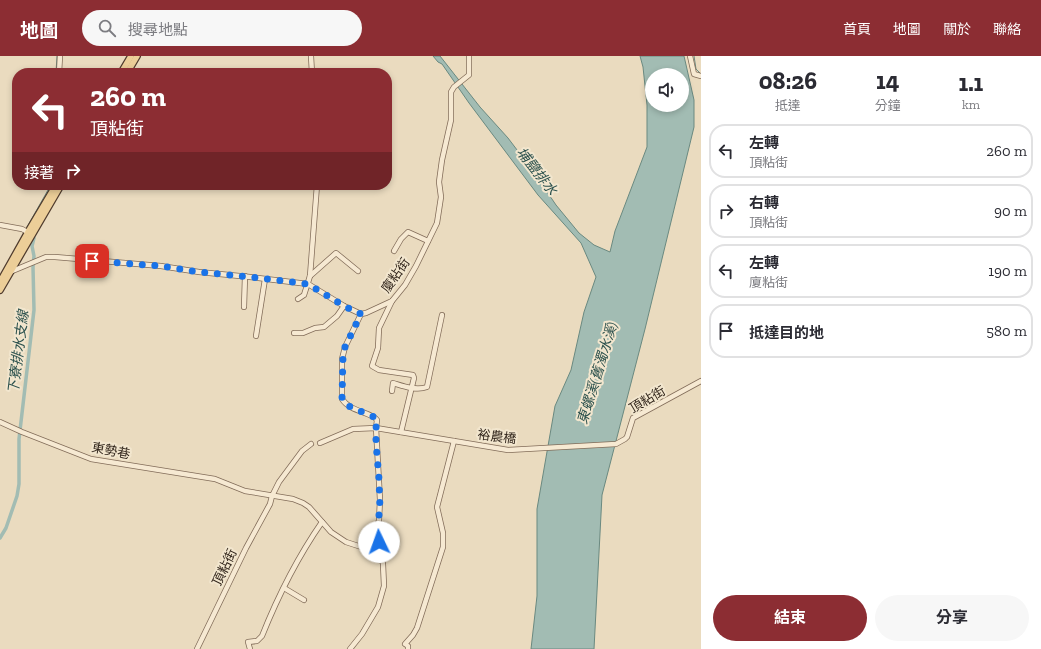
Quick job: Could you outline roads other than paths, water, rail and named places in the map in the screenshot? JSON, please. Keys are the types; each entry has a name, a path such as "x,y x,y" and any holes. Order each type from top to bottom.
{"main road":[{"path":"124,68 131,56"},
{"path":"130,68 137,56"},
{"path":"0,290 8,272 54,190"},
{"path":"0,282 8,272"}],"street":[{"path":"59,68 60,56"},
{"path":"311,56 312,68"},
{"name":"廈粘街","path":"361,314 392,301 405,286 437,223 441,197 439,182 442,160 451,120 451,92 454,87 469,75 469,56"},
{"path":"690,56 694,74 701,76"},
{"path":"298,298 304,295 310,276 317,190"},
{"path":"0,225 22,229 29,233"},
{"path":"394,251 401,239 408,232 428,241"},
{"path":"310,276 336,253 358,271"},
{"path":"8,272 46,257 161,266 199,272 308,284 344,306 361,314 345,347 343,356 342,399 343,402 356,410 375,416 377,420 376,428 380,500 379,520 377,527 384,572 384,586 378,607 362,634 350,649"},
{"path":"244,307 245,276"},
{"path":"256,336 264,279"},
{"path":"392,301 379,328 378,348 372,366 379,370 413,375 414,378 401,432"},
{"path":"294,333 303,333 315,328 324,327 337,316 344,306"},
{"path":"392,391 393,383 411,387 423,388 427,386 442,315"},
{"name":"頂粘街","path":"616,444 627,437 633,418 701,381"},
{"name":"東勢巷","path":"0,422 91,459 215,479 245,492 272,496"},
{"path":"320,443 353,429 376,428"},
{"name":"裕農橋","path":"376,428 508,450 616,444"},
{"path":"408,649 408,646 405,644 417,628 443,547 443,533 437,507 454,441"},
{"name":"頂粘街","path":"197,649 246,548 270,504 272,496 287,470 302,451 311,444"},
{"path":"272,496 293,499 303,503 309,507 337,536 346,542 380,554"},
{"path":"250,649 248,642 257,641 262,636 278,595 284,588 292,570 308,542 322,522"},
{"path":"284,588 304,600"}],"water":[{"name":"東螺溪(舊濁水溪)","path":"433,56 440,56 480,107 508,138 556,205 579,233 594,245 610,252 615,231 647,147 647,112 689,112 689,78 694,100 694,127 645,329 602,495 594,649 531,649 537,596 537,509 555,406 571,370 584,312 596,277 581,243 538,195 469,103 442,64"},
{"path":"640,56 684,56 687,68 645,68 645,86"}],"waterway":[{"path":"56,68 57,56"},
{"path":"694,56 696,69 701,74"},
{"path":"28,228 27,227 48,190"},
{"name":"下寮排水支線","path":"0,538 6,528 17,496 19,484 19,439 34,310 34,256 32,246 34,238"}],"water label":[{"name":"埔鹽排水","path":"537,171"}]}
